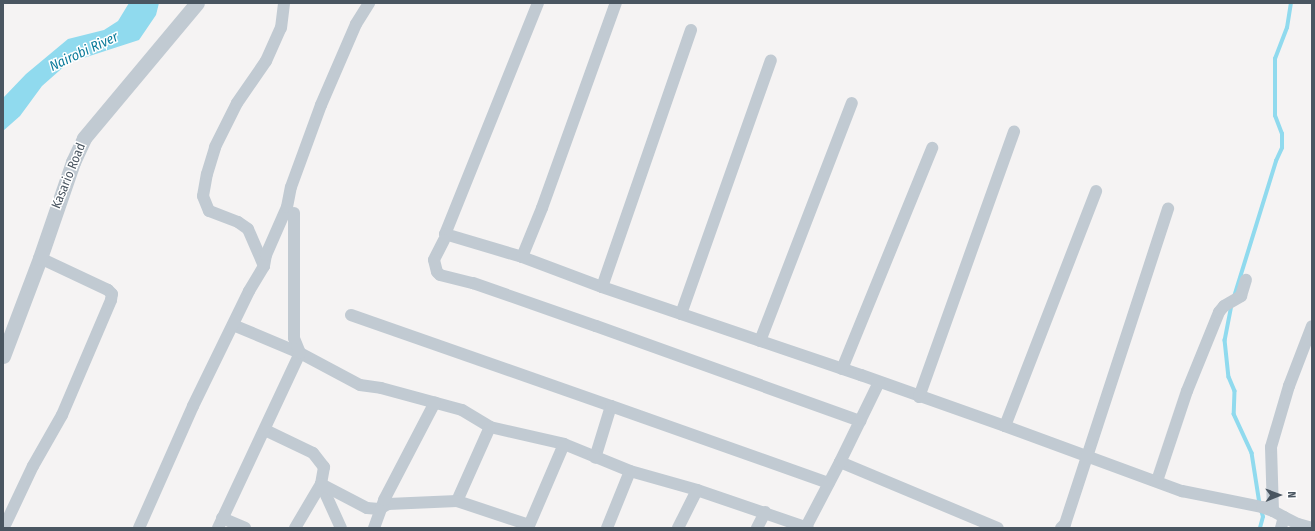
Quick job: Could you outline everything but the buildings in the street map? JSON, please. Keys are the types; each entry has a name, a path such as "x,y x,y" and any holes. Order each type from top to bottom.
{"street":[{"name":"Kasario Road","path":"3,356 40,258 72,162 84,138 197,3"},
{"path":"264,266 248,229 238,222 209,211 203,196 207,174 215,147 237,103 266,61 281,28 284,3"},
{"path":"141,527 193,406 249,291 264,266 266,255 287,207 291,187 321,106 356,24 369,3"},
{"path":"538,3 445,234 522,257 602,287 1005,426 1182,491 1265,508 1283,523 1298,524 1312,528"},
{"path":"522,257 542,208 616,3"},
{"path":"602,287 691,30"},
{"path":"681,314 771,60"},
{"path":"760,341 852,103"},
{"path":"919,397 1014,131"},
{"path":"842,369 932,148"},
{"path":"1005,426 1096,191"},
{"path":"1068,527 1087,457 1168,208"},
{"path":"245,528 220,523 300,353 294,338 294,214"},
{"path":"444,240 434,260 437,272 440,275 472,283 596,326 860,421"},
{"path":"4,524 33,466 62,415 111,300 112,294 108,290 40,258"},
{"path":"1157,481 1187,391 1220,312 1227,304 1241,296 1246,280"},
{"path":"351,315 829,483"},
{"path":"233,325 300,353 360,385 381,388 462,410 490,427 564,444 595,458 630,471 697,490 765,512 807,528 879,382"},
{"path":"1265,508 1271,447 1289,386 1312,326"},
{"path":"374,528 381,508 435,402"},
{"path":"595,458 611,406"},
{"path":"457,501 490,427"},
{"path":"265,430 313,453 324,467 321,484 296,528"},
{"path":"321,484 367,508 381,508 388,504 457,501 529,527 564,444"},
{"path":"840,462 998,528"},
{"path":"607,528 630,471"},
{"path":"321,484 341,528"},
{"path":"678,528 697,490"},
{"path":"757,528 765,512"}],"water":[{"name":"Nairobi River","path":"129,3 159,3 156,15 139,40 68,63 42,86 20,116 3,131 3,98 26,74 68,39 104,30 118,21"}],"waterway":[{"path":"1234,297 1276,161 1282,148 1282,134 1275,116 1275,59 1287,28 1291,3"},
{"path":"1232,305 1225,340 1229,377 1235,391 1234,414 1252,453 1260,504"},
{"path":"1260,528 1263,517 1261,510"}]}
